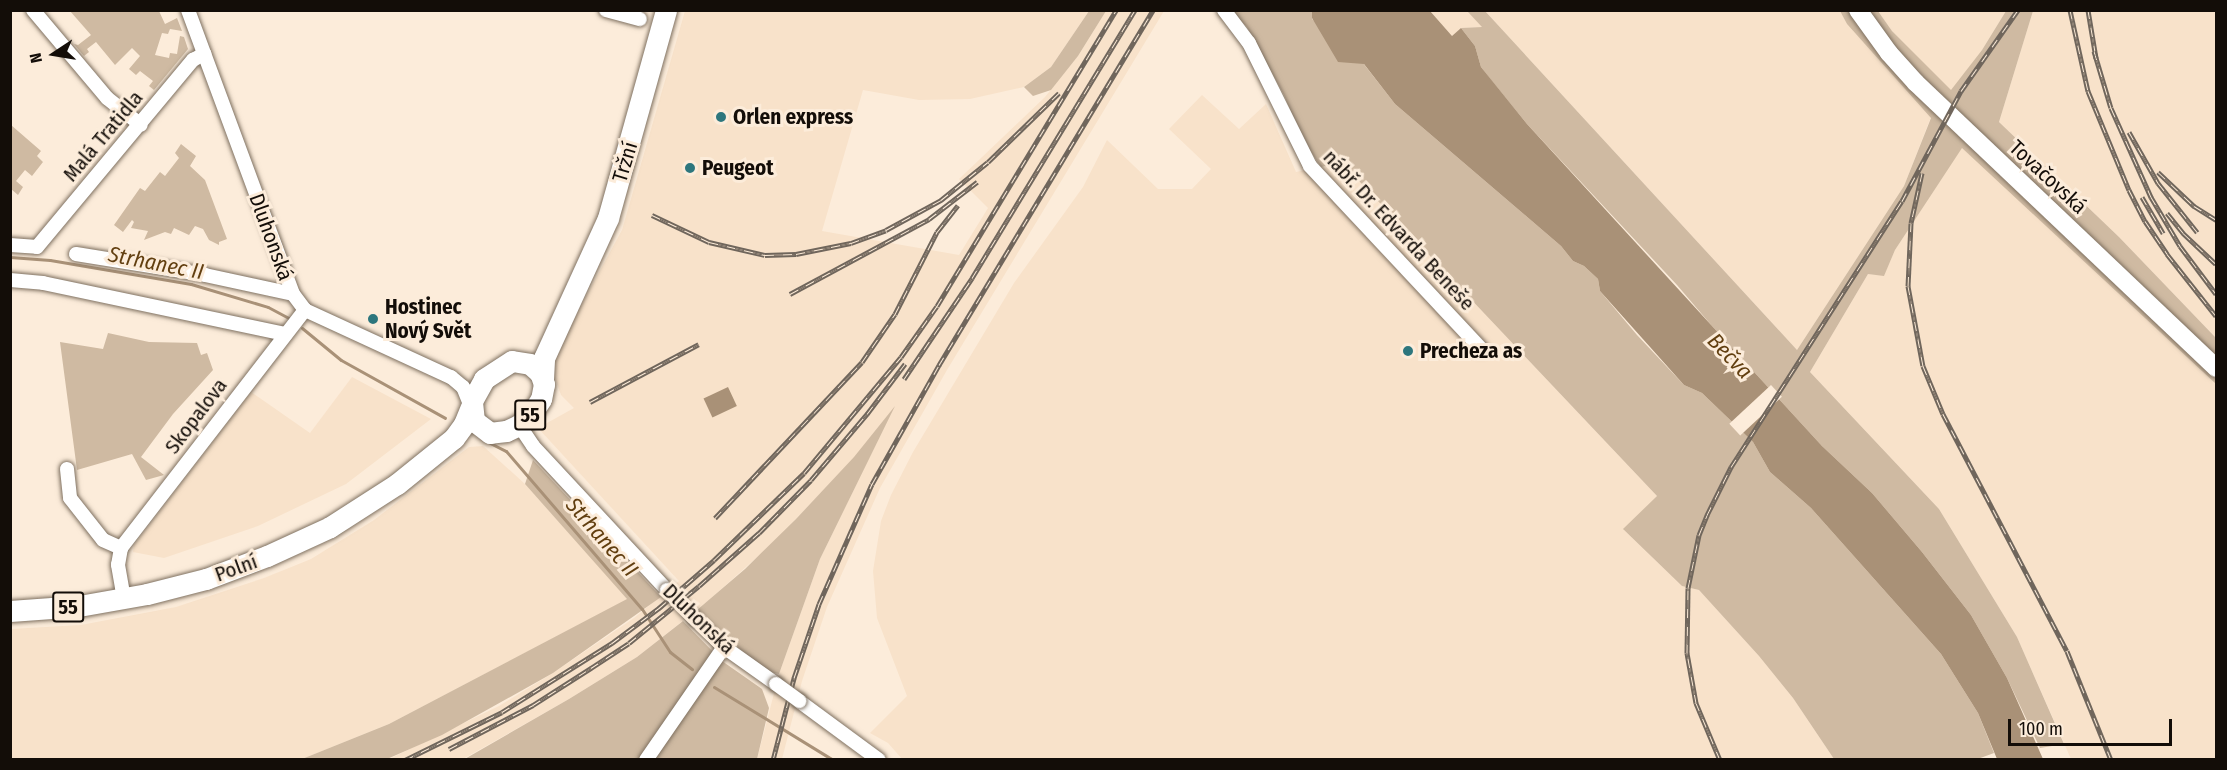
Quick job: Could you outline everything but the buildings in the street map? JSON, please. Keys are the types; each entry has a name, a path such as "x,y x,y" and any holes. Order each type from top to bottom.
{"main road":[{"name":"Tovačovská","path":"1858,10 1889,53 1923,89 2217,368"},
{"name":"Tržní","path":"543,379 544,358 608,218 635,129 664,15"},
{"name":"Tržní","path":"512,361 532,349 572,296"},
{"name":"55","path":"471,407 474,395 484,379 512,361 530,364 543,379 543,392 537,406 519,425 506,431 490,433"},
{"name":"Dluhonská","path":"471,407 474,421 490,433"},
{"name":"Polní","path":"10,611 52,609 124,599 206,579 299,542 366,504 435,455 454,438 464,424 471,407"},
{"name":"Polní","path":"435,455 478,434 490,433"}],"street":[{"path":"33,10 107,98 141,125"},
{"name":"Dluhonská","path":"188,10 292,294 305,310 451,377 466,381 484,379"},
{"path":"606,10 640,19"},
{"name":"nábř. Dr. Edvarda Beneše","path":"1224,10 1249,44 1310,166 1481,349"},
{"name":"Malá Tratidla","path":"10,245 37,247 193,60 204,54"},
{"path":"76,254 205,274 292,294"},
{"path":"10,280 43,283 286,334"},
{"name":"Skopalova","path":"121,548 305,310"},
{"name":"Dluhonská","path":"451,377 463,387 471,407"},
{"name":"Dluhonská","path":"519,425 533,446 694,619 724,646 879,759"},
{"path":"67,469 70,498 103,540 121,548 118,565 124,599"},
{"path":"646,759 724,646"}],"shaded area":[{"path":"70,11 159,11 165,24 177,18 182,31 170,29 168,34 162,33 155,55 169,58 170,53 177,54 180,36 184,37 188,49 154,90 149,86 153,81 140,71 136,75 129,69 140,56 132,48 115,65 96,42 87,49 89,52 84,56 74,44 78,45 91,35"},
{"path":"685,11 1089,11 1051,67 1024,87 970,99 919,100 863,90 822,231 959,255 988,208 959,179 1045,97 1078,56 1106,11 1164,11 947,370 880,488 827,607 802,681 782,759 757,759 779,674 820,559 893,409 855,457 772,544 709,600 637,657 569,699 463,759 387,760 499,706 553,673 634,618 679,581 538,428 574,408 561,395 552,369 565,335 622,230"},
{"path":"1089,11 1106,11 1078,56 1051,90 1033,96 1024,87 1051,67"},
{"path":"1231,11 1312,11 1312,19 1363,63 1395,104 1561,246 1573,261 1584,266 1598,279 1600,291 1637,335 1684,385 1702,393 1753,442 1770,472 1811,508 1941,654 1978,713 1994,753 1975,760 1834,759 1793,698 1759,656 1699,590 1682,586 1623,529 1657,496 1342,163 1321,167 1303,140 1284,95 1247,27"},
{"path":"1430,11 1467,11 1483,27 1461,28 1452,36"},
{"path":"1467,11 1485,11 1797,350 1904,186 1931,118 1847,24 1840,11 1878,11 1892,31 1951,90 1982,50 2006,11 2033,11 1999,122 2119,237 2216,338 2216,384 1962,148 1895,250 1884,276 1868,274 1810,372 1939,509 2017,637 2064,744 2040,748 2007,678 1971,615 1922,552 1872,493 1822,446 1677,285 1527,124 1481,67 1475,46 1461,28 1482,27"},
{"path":"1485,11 1840,11 1847,24 1931,117 1904,186 1797,350"},
{"path":"1878,11 2006,11 1982,50 1951,91 1892,31"},
{"path":"2033,11 2216,11 2216,338 2119,237 1999,122"},
{"path":"1202,95 1239,129 1266,104 1296,172 1342,163 1657,496 1624,530 1682,586 1699,590 1759,656 1793,698 1834,759 903,760 888,743 870,733 907,696 877,618 873,571 881,521 891,495 913,452 1014,283 1083,187 1107,140 1158,189 1192,189 1211,169 1169,129"},
{"path":"11,125 41,151 37,156 43,162 32,176 25,170 16,181 23,187 18,195 11,189"},
{"path":"181,144 196,156 190,166 205,180 227,239 219,242 219,245 209,240 203,229 195,226 189,235 174,228 171,234 165,232 144,240 148,231 131,228 134,222 132,220 123,232 114,225 140,188 145,191 160,172 165,176 179,158 175,153"},
{"path":"1962,147 2216,384 2216,759 2071,759 2017,637 1939,509 1810,372 1868,274 1884,275 1895,250"},
{"path":"108,333 149,342 197,343 201,355 207,353 213,370 173,414 141,457 164,475 146,480 132,454 77,470 60,342 103,349"},
{"path":"352,377 431,419 346,484 258,526 164,558 133,552 134,545 251,392 310,433"},
{"path":"895,406 820,559 779,674 770,672 733,644 697,610 745,569 796,519 854,457"},
{"path":"483,446 525,484 628,599 389,724 302,759 11,760 11,629 81,625 176,607 264,578 311,559 374,520 469,447"},
{"path":"533,460 661,597 553,673 442,735 387,759 302,759 389,724 627,599 525,484"},
{"path":"683,621 722,661 762,689 769,708 757,759 463,760 637,657"}],"water":[{"name":"Bečva","path":"1312,11 1430,11 1452,36 1461,28 1475,46 1481,67 1527,124 1822,446 1872,493 1922,552 1971,615 2007,678 2043,759 1997,759 1978,713 1941,654 1811,508 1770,472 1753,442 1702,393 1684,385 1600,291 1598,279 1584,266 1573,261 1561,246 1395,104 1364,64 1338,62 1312,18"},
{"path":"728,387 737,406 712,417 704,398"}],"pier":[{"path":"1771,385 1782,397 1740,436 1729,424"}],"waterway":[{"name":"Strhanec II","path":"10,257 50,260 191,284 268,307 291,319"},
{"name":"Strhanec II","path":"302,328 341,360 445,418"},
{"name":"Strhanec II","path":"490,443 506,451 642,609 670,652 692,669"},
{"name":"Strhanec II","path":"714,687 833,760"}],"railway":[{"path":"405,760 502,712 612,643 659,608 714,560 804,473 901,357 937,306 1116,10"},
{"path":"904,379 972,278 1135,10"},
{"path":"773,760 794,678 819,604 872,484 939,365 1153,10"},
{"path":"1720,760 1696,703 1687,653 1688,588 1699,535 1731,467 1902,201 1961,91 2018,10"},
{"path":"2070,10 2088,91 2129,190 2145,221 2167,254 2216,316"},
{"path":"2088,10 2096,58"},
{"path":"2094,51 2111,108 2151,197 2180,246 2216,294"},
{"path":"652,215 709,242 765,255 796,254 851,243 886,230 941,200 988,162 1059,93"},
{"path":"2129,132 2158,183 2197,232"},
{"path":"2158,172 2194,206 2216,220"},
{"path":"1922,173 1911,223 1908,286 1923,366 1943,414 2067,651 2111,760"},
{"path":"790,294 929,219 977,182"},
{"path":"2142,197 2163,233"},
{"path":"715,518 862,362 895,314 937,232 958,205"},
{"path":"2167,213 2183,233 2216,264"},
{"path":"590,402 699,344"},
{"path":"449,749 533,705 591,668 629,643 699,586 759,533 811,480 867,414 905,364"}],"place":[{"name":"Orlen express","path":"721,117"},
{"name":"Peugeot","path":"690,168"},
{"name":"Hostinec Nový Svět","path":"373,319"},
{"name":"Precheza as","path":"1408,351"}]}
